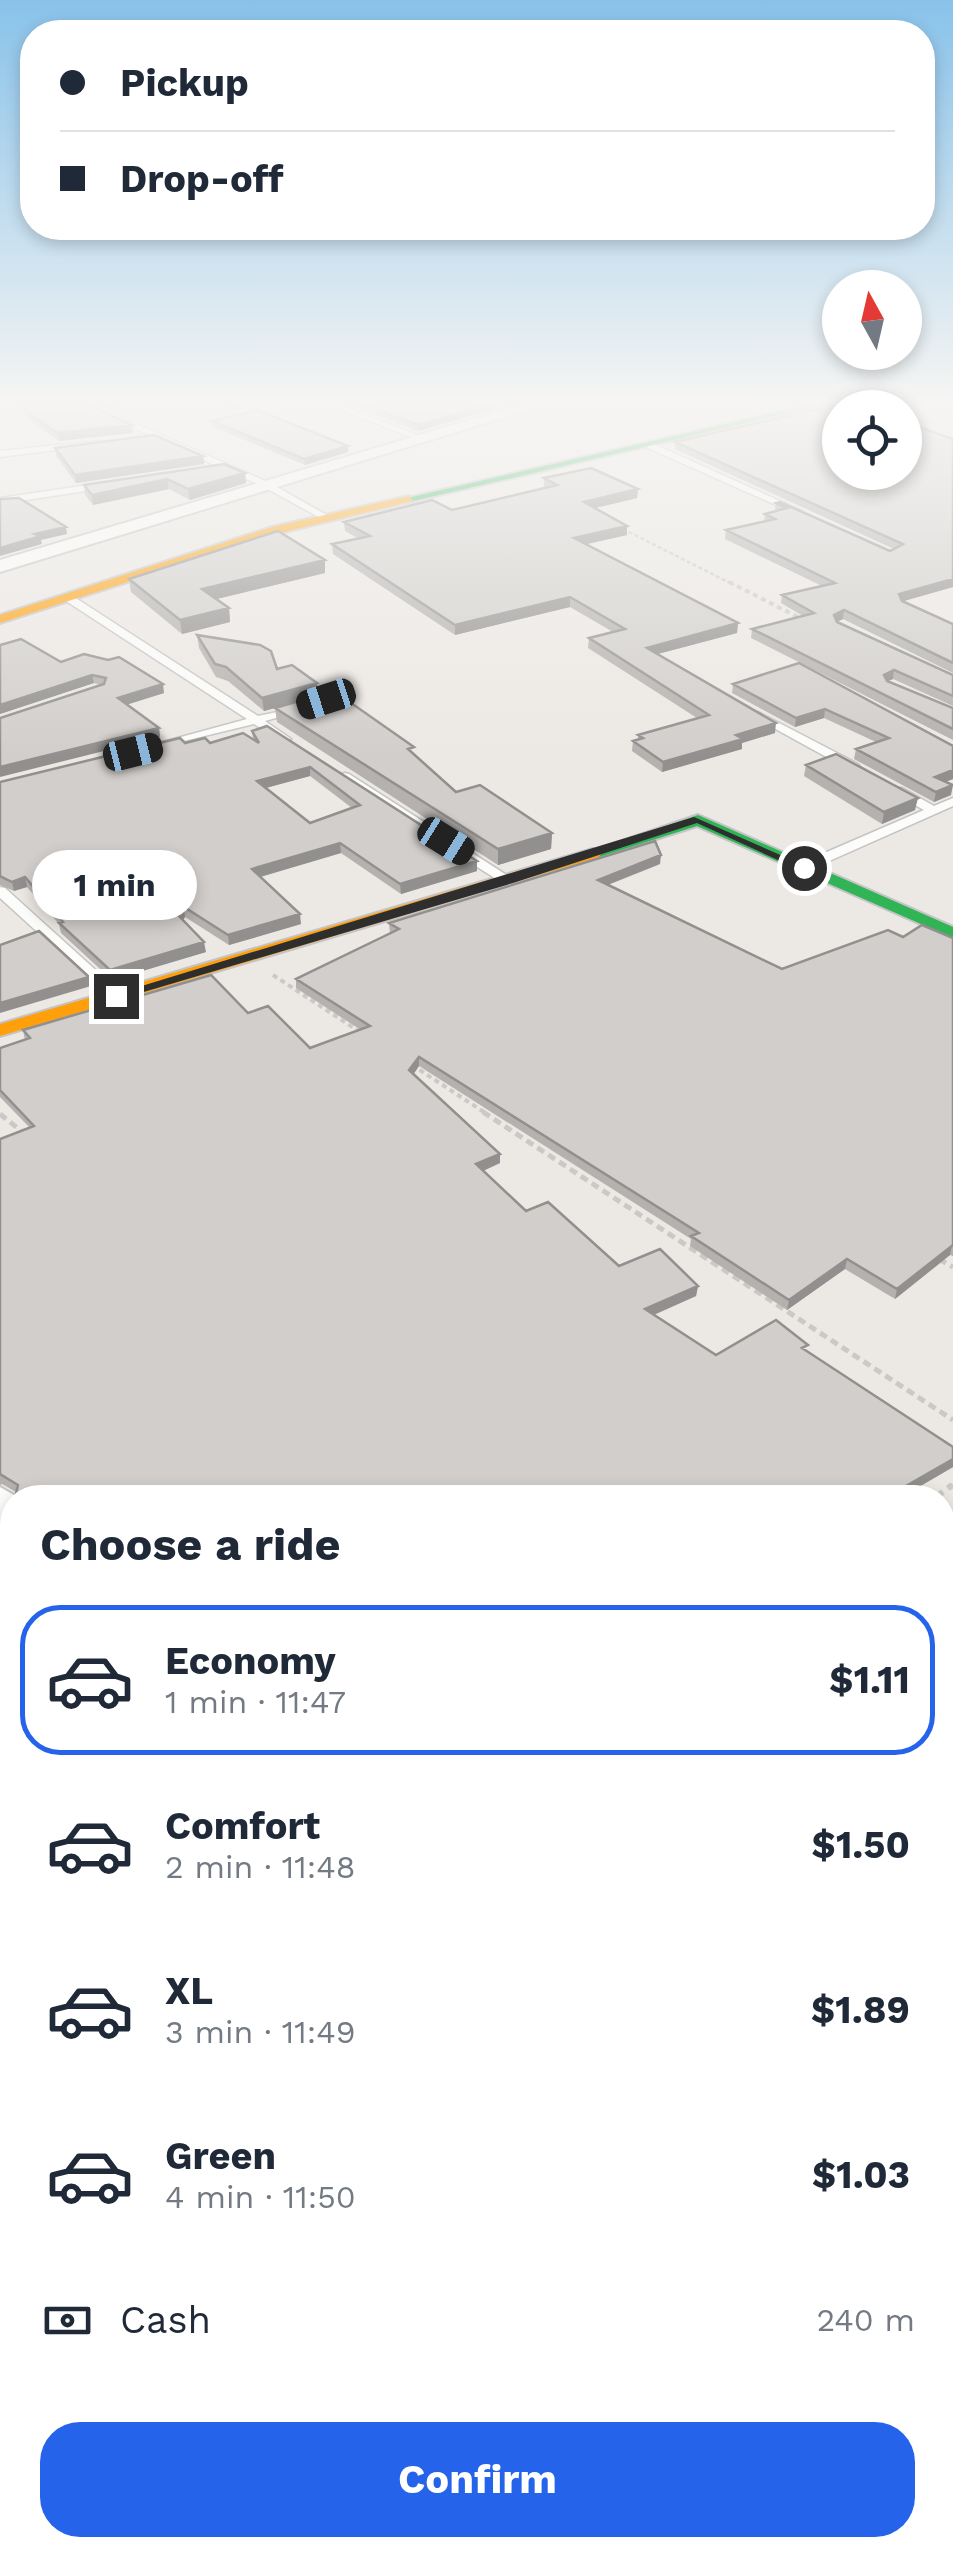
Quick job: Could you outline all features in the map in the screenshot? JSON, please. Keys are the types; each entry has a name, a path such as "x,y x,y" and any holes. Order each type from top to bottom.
{"street":[{"path":"0,566 157,518"},
{"path":"0,618 326,518"},
{"path":"0,1030 509,881 698,820 953,933"}],"lane":[{"path":"67,597 149,646 291,742"},
{"path":"151,748 308,705"},
{"path":"746,708 865,773"},
{"path":"324,764 509,881"},
{"path":"882,782 933,810"},
{"path":"804,868 953,802"},
{"path":"0,891 116,996"}],"path":[{"path":"623,530 800,618"},
{"path":"244,956 376,1042"},
{"path":"408,1064 953,1420"},
{"path":"0,1114 31,1138"},
{"path":"936,1257 953,1266"}],"building":[{"path":"0,518 52,518 66,527 35,534 41,536 0,548"},
{"path":"359,518 613,518 627,526 574,538 738,623 647,648 776,723 736,735 743,739 663,762 633,741 643,738 638,735 709,715 589,638 625,629 570,597 455,625 332,544 370,536 344,522"},
{"path":"774,518 817,518 890,551 903,544 846,518 953,518 953,579 899,594 902,601 953,624 953,663 844,610 834,615 837,622 953,675 953,696 894,670 884,675 887,681 953,708 953,729 752,629 814,613 782,595 835,583 726,530"},
{"path":"278,531 325,560 202,589 229,608 180,620 129,579"},
{"path":"197,635 260,645 271,651 277,669 292,665 317,683 262,698 226,667 215,664"},
{"path":"21,639 61,662 84,654 108,660 119,657 163,684 118,698 159,728 0,767 0,718 104,684 106,678 92,675 0,705 0,645"},
{"path":"799,663 953,746 953,770 935,777 953,785 936,792 856,749 889,738 825,709 796,718 733,684"},
{"path":"334,691 414,747 408,749 456,792 480,785 552,833 498,849 275,708"},
{"path":"267,726 477,861 400,884 340,843 252,869 300,914 228,935 184,907 178,915 204,942 110,970 59,923 63,922 25,877 12,882 0,876 0,782 180,738 185,743 205,738 210,743 243,733 259,743 252,731","holes":["310,767 360,805 310,823 257,781"]},
{"path":"836,754 918,798 884,812 806,765"},
{"path":"655,841 661,855 598,880 782,969 888,930 903,937 922,925 953,938 953,1245 897,1289 847,1259 789,1300 691,1236 699,1233 419,1057 409,1070 500,1154 476,1164 526,1211 548,1202 619,1266 660,1249 698,1286 645,1309 716,1355 776,1320 808,1345 802,1348 953,1447 953,1459 908,1485 18,1485 0,1474 0,1139 34,1126 0,1090 0,1048 30,1038 23,1030 211,975 248,1013 268,1006 310,1048 370,1026 296,979 399,929 389,923"},
{"path":"39,931 89,977 0,1003 0,945"}],"traffic: fast":[{"path":"593,854 698,820 953,933"}],"traffic: slow":[{"path":"0,619 276,530 326,518"},
{"path":"0,1030 593,854"}],"route":[{"path":"116,996 509,881 698,820 804,868"}]}
